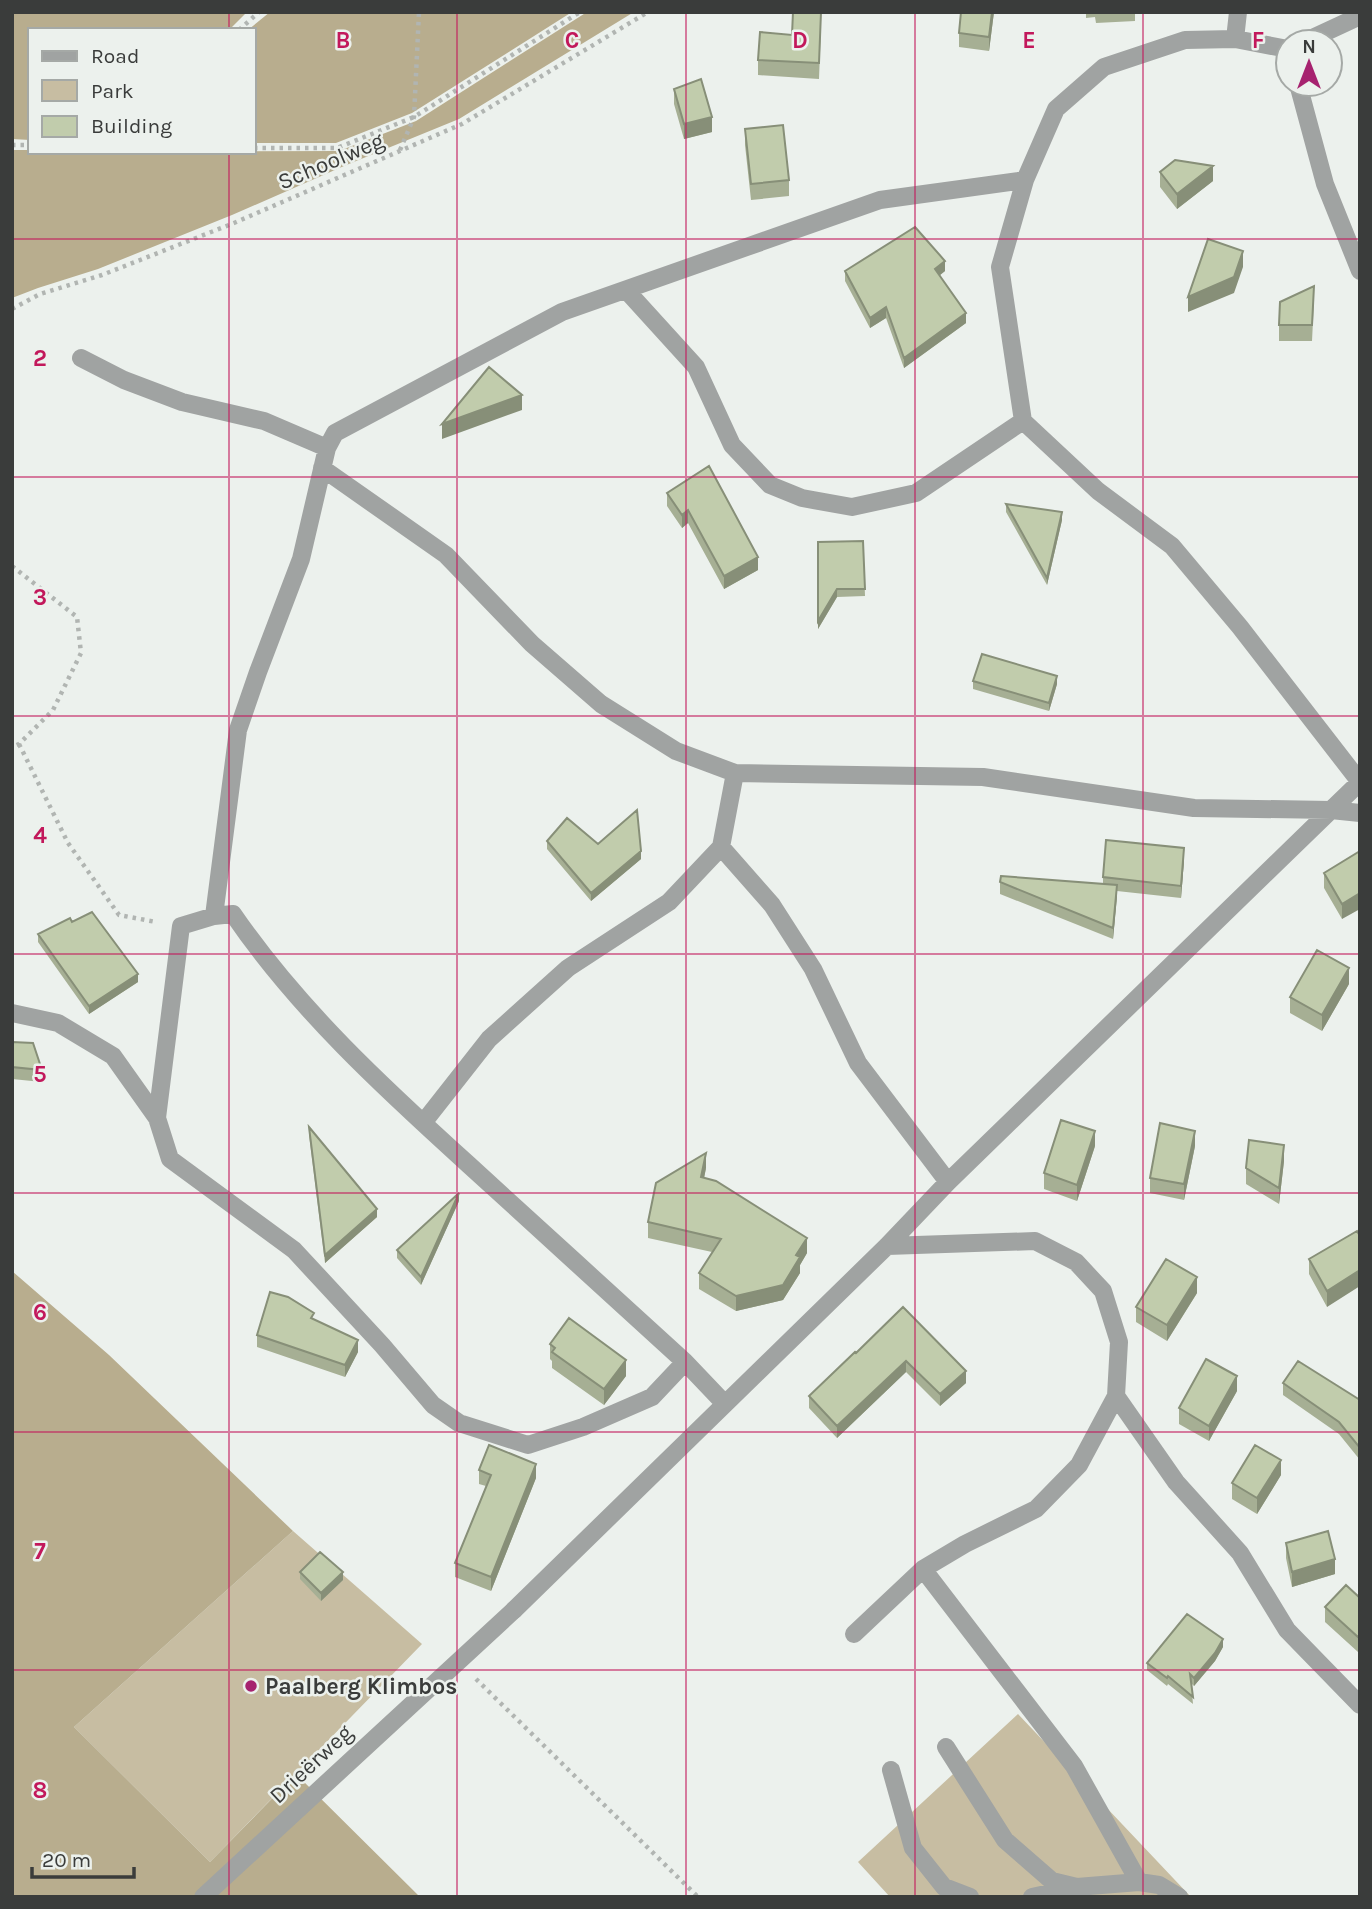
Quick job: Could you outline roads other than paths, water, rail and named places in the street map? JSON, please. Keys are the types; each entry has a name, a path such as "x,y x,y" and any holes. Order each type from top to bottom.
{"street":[{"path":"1235,39 1238,12"},
{"path":"1334,28 1360,16"},
{"path":"626,290 696,367 732,444 770,485 802,498 852,507 916,492 1023,421 1000,267 1025,180 1056,109 1104,67 1185,40 1235,39 1274,46"},
{"path":"1302,98 1325,184 1360,271"},
{"path":"214,916 238,730 301,559 327,449 335,433 562,312 880,200 1025,180"},
{"path":"81,358 124,380 182,402 264,421 327,449"},
{"name":"Drieërweg","path":"203,1897 514,1610 887,1246 948,1182 1360,782 1240,627 1172,546 1098,491 1023,421"},
{"path":"322,468 446,555 531,644 601,704 676,751 735,773 983,777 1194,808 1331,810 1360,813"},
{"path":"423,1123 489,1039 568,968 669,902 721,847 735,773"},
{"path":"721,847 772,905 813,969 858,1063 948,1182"},
{"path":"157,1118 181,926 214,916 233,914 252,941 333,1036 423,1123 685,1362 725,1404"},
{"path":"12,1013 58,1023 113,1056 157,1118 170,1159 294,1250 433,1405 459,1423 528,1445 583,1427 652,1397 685,1362"},
{"path":"854,1634 923,1569 965,1544 1036,1509 1079,1465 1116,1396 1119,1342 1103,1292 1076,1262 1035,1241 887,1246"},
{"path":"1116,1396 1175,1482 1240,1553 1287,1630 1360,1705"},
{"path":"923,1569 1074,1766 1139,1882"},
{"path":"946,1747 1005,1840 1052,1881 1077,1887"},
{"path":"891,1770 914,1848 944,1886 970,1897"},
{"path":"1032,1897 1077,1887 1139,1882 1159,1885 1179,1897"}],"place":[{"name":"Paalberg Klimbos","path":"251,1686"}]}
